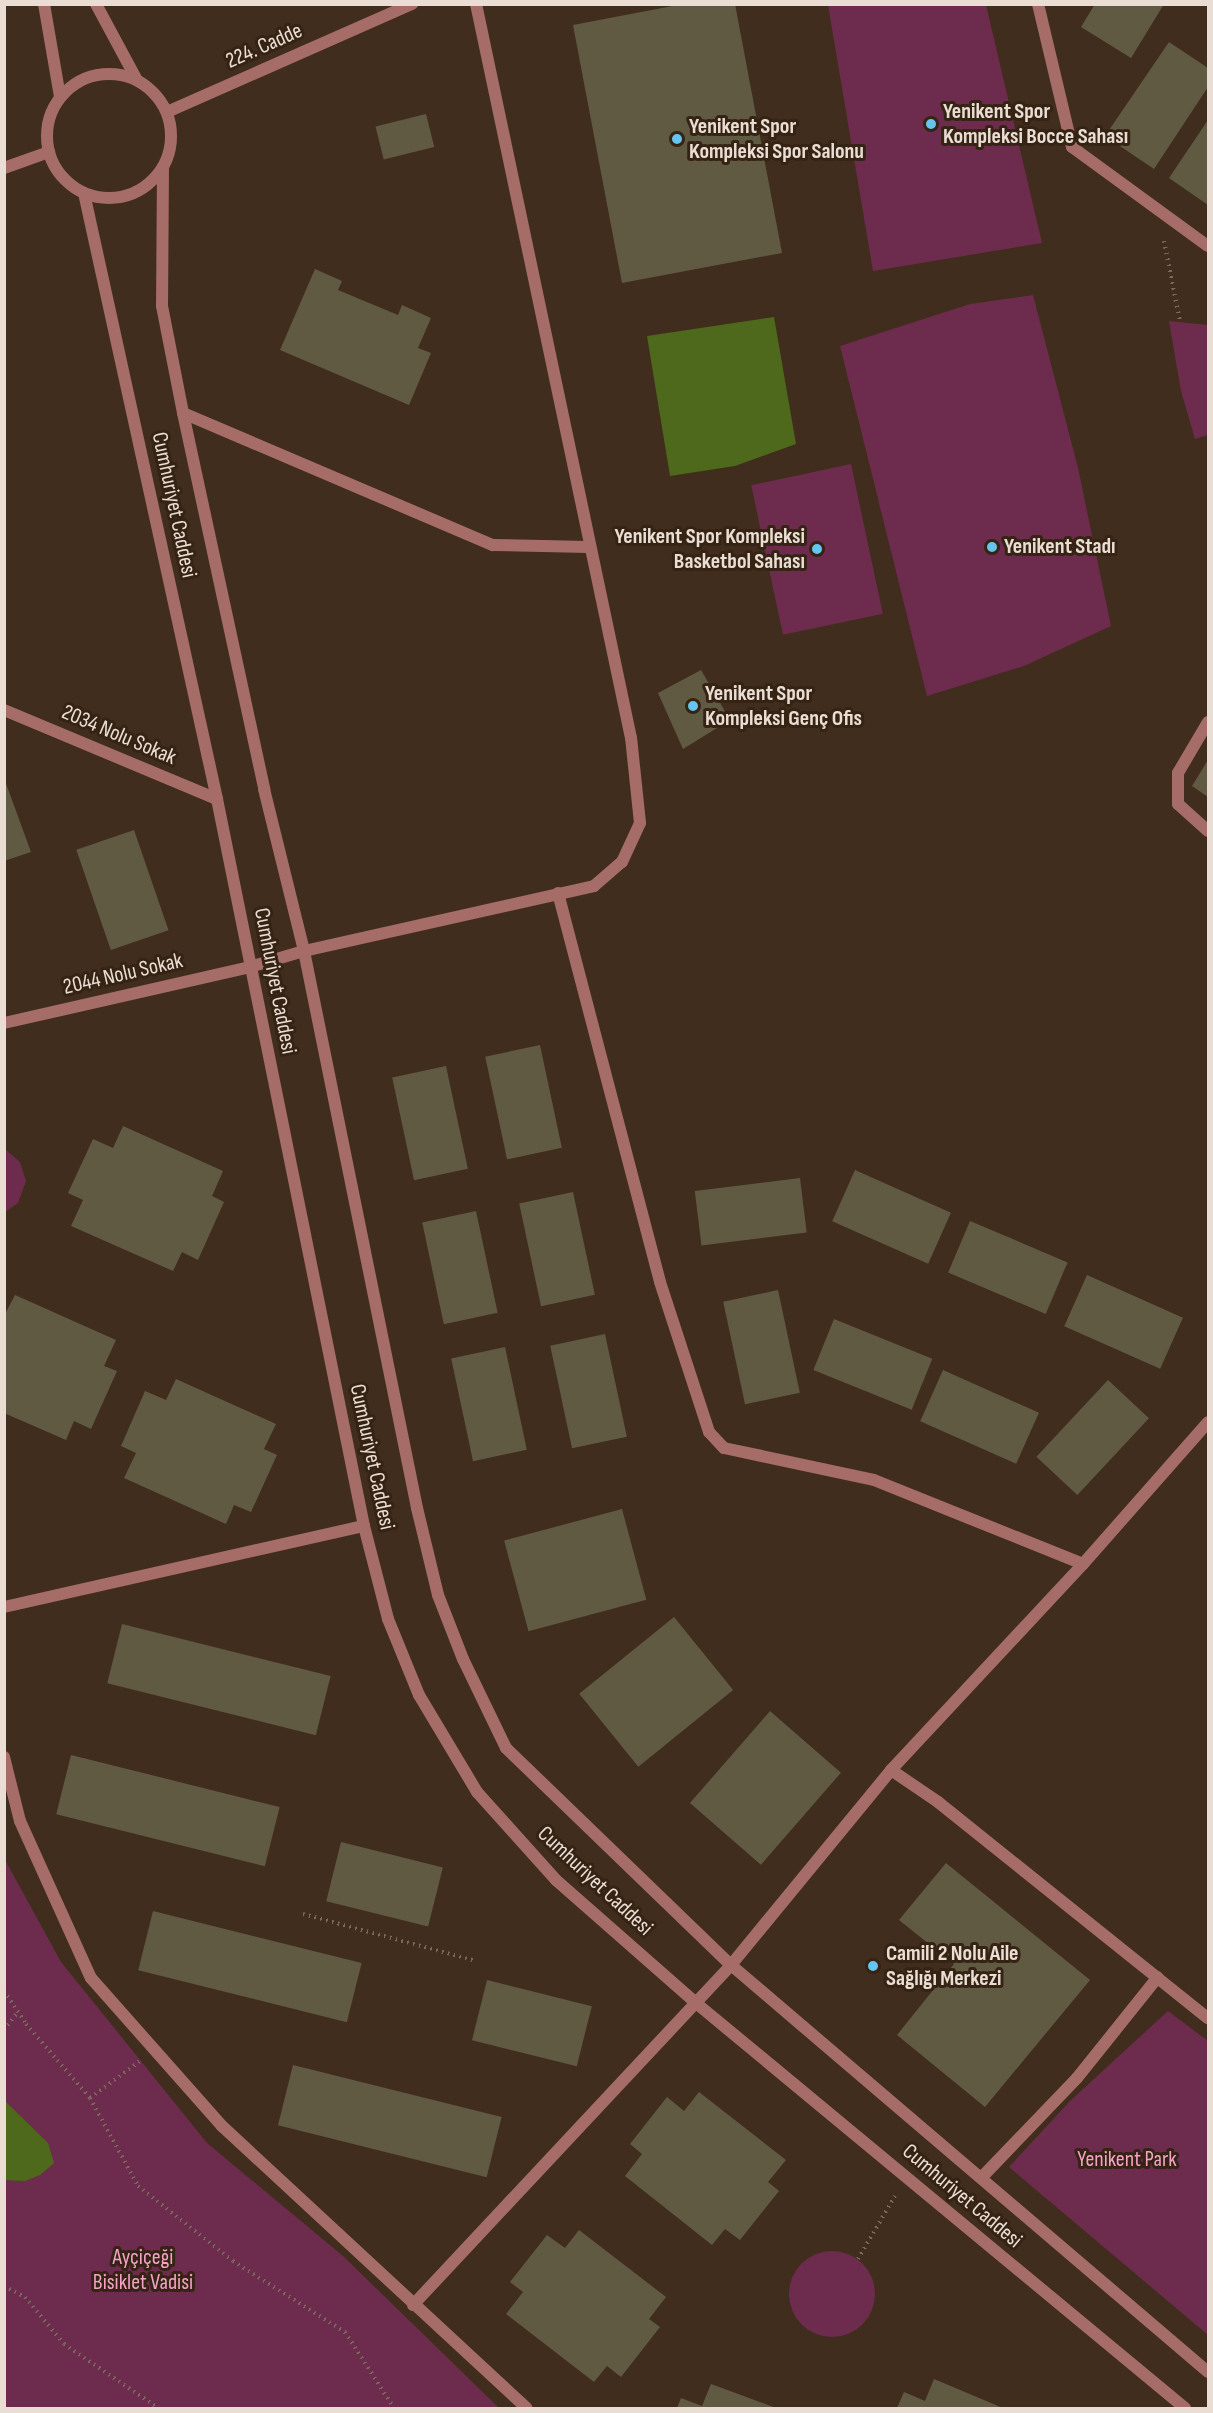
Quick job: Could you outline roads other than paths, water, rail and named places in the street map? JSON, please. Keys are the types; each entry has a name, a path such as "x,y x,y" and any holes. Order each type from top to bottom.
{"street":[{"path":"44,4 60,97"},
{"path":"96,4 138,80 160,99 167,112 171,131 163,167 137,192 102,198 84,193 68,183 49,152 50,116 60,97 76,83 96,75 117,74 138,80"},
{"name":"224. Cadde","path":"167,112 412,4"},
{"name":"2044 Nolu Sokak","path":"4,1023 250,967 304,951 594,886 622,862 640,823 631,738 588,547 476,4"},
{"path":"1038,4 1072,147 1209,246"},
{"path":"4,168 49,152"},
{"name":"Cumhuriyet Caddesi","path":"163,167 162,306 183,413 264,789 304,951 417,1508 438,1595 463,1659 507,1748 731,1965 983,2176 1209,2372"},
{"name":"Cumhuriyet Caddesi","path":"84,193 217,799 364,1526 387,1619 419,1695 477,1792 556,1880 696,2003 1185,2409"},
{"path":"183,413 493,545 588,547"},
{"name":"2034 Nolu Sokak","path":"4,710 217,799"},
{"path":"1209,722 1178,773 1178,804 1209,831"},
{"path":"558,893 660,1282 709,1432 724,1448 874,1480 1083,1564"},
{"path":"413,2305 731,1965 891,1770 1083,1564 1209,1422"},
{"path":"4,1607 364,1526"},
{"path":"4,1756 20,1821 91,1978 222,2126 527,2409"},
{"path":"891,1770 938,1802 1209,2018"},
{"path":"983,2176 1077,2078 1158,1977"}],"place":[{"name":"Yenikent Spor Kompleksi Bocce Sahası","path":"931,124"},
{"name":"Yenikent Spor Kompleksi Spor Salonu","path":"677,139"},
{"name":"Yenikent Stadı","path":"992,547"},
{"name":"Yenikent Spor Kompleksi Basketbol Sahası","path":"817,549"},
{"name":"Yenikent Spor Kompleksi Genç Ofis","path":"693,706"},
{"name":"Camili 2 Nolu Aile Sağlığı Merkezi","path":"873,1966"}],"park label":[{"name":"Yenikent Park","path":"1127,2160"},
{"name":"Ayçiçeği Bisiklet Vadisi","path":"143,2270"}]}
